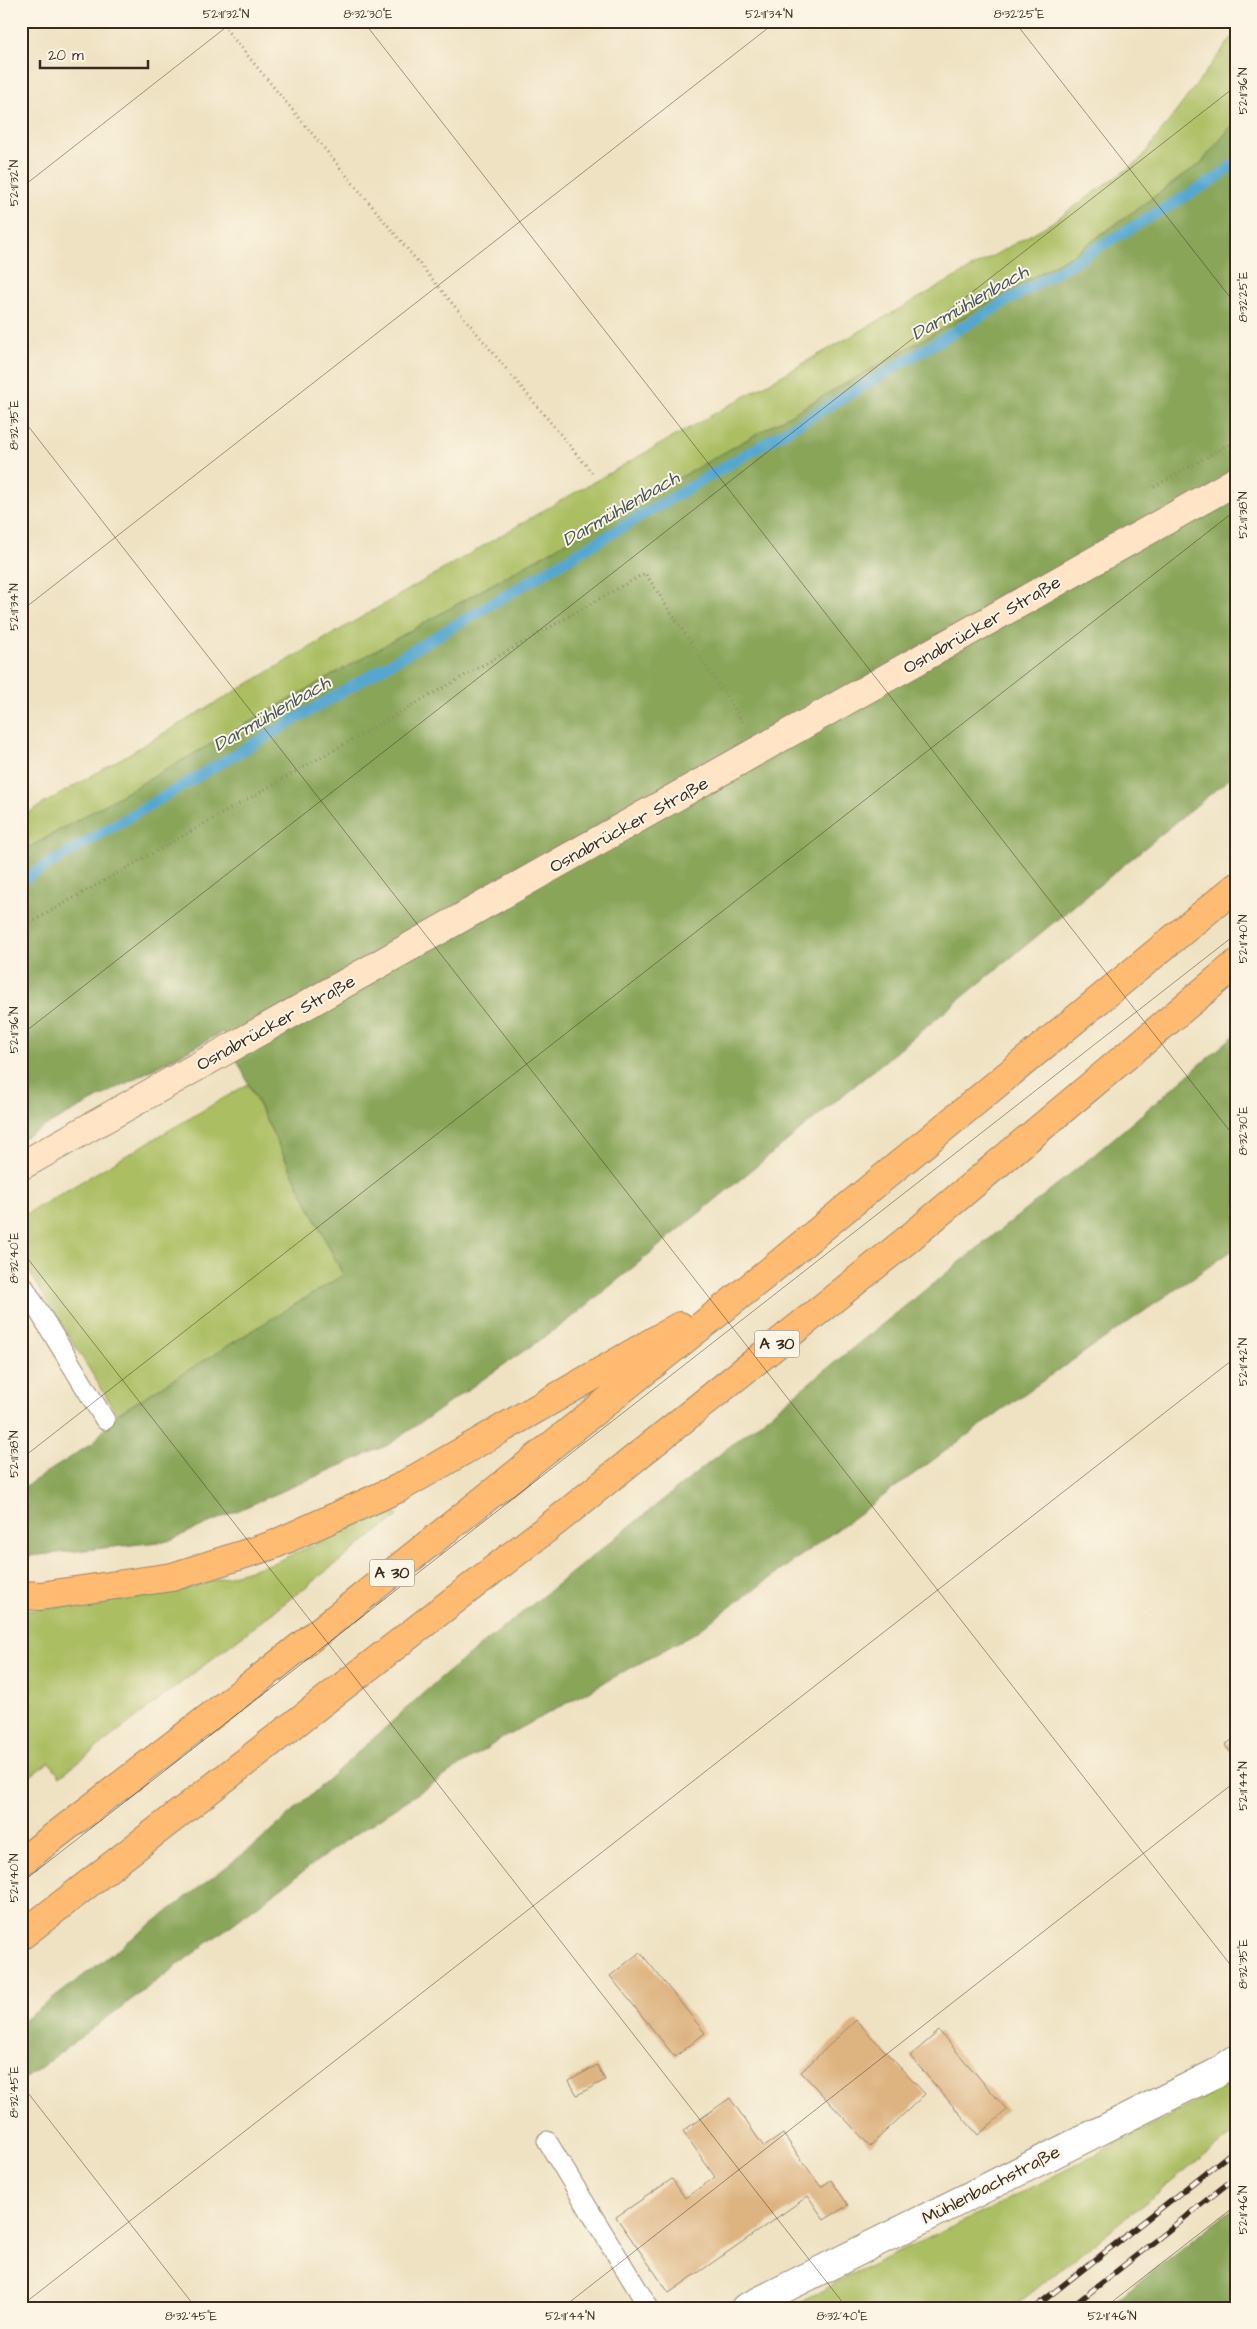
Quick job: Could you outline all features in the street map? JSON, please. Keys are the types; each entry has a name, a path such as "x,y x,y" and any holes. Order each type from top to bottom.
{"highway":[{"name":"A 30","path":"21,1862 272,1669 759,1280 1236,887"},
{"name":"A 30","path":"21,1936 575,1507 907,1240 1236,964"},
{"path":"21,1596 40,1596 172,1577 273,1545 399,1488 759,1280"}],"main road":[{"name":"Osnabrücker Straße","path":"21,1166 761,751 1236,481"}],"street":[{"name":"Mühlenbachstraße","path":"745,2308 1216,2073 1236,2059"}],"lane":[{"path":"21,1282 105,1420"},
{"path":"547,2141 649,2308"}],"path":[{"path":"219,21 594,475"},
{"path":"21,928 645,573 761,751"}],"green space":[{"path":"1236,32 1236,121 1201,163 1077,252 21,852 21,817 546,509 1051,223 1139,161"},
{"path":"1236,121 1236,773 570,1319 388,1445 168,1541 21,1557 21,1489 93,1443 117,1414 343,1275 223,1032 21,1139 21,852 1077,252 1201,163"},
{"path":"1236,1034 1236,1248 1031,1389 693,1634 501,1739 336,1847 21,2082 21,2023 259,1842 439,1679 1094,1155"},
{"path":"248,1084 343,1275 117,1414 21,1259 21,1217"},
{"path":"388,1511 398,1516 60,1776 49,1762 21,1783 21,1610 35,1610 168,1594 273,1563"},
{"path":"1236,2082 1236,2131 1012,2308 792,2308 846,2277 988,2210"},
{"path":"1236,2206 1236,2308 1106,2308"}],"building":[{"path":"1236,1737 1236,1759 1225,1745"},
{"path":"640,1952 705,2033 675,2057 610,1976"},
{"path":"856,2020 925,2094 870,2146 801,2072"},
{"path":"939,2031 1007,2110 978,2135 910,2056"},
{"path":"597,2065 605,2080 577,2095 569,2081"},
{"path":"730,2098 764,2147 783,2134 821,2187 831,2180 848,2205 824,2220 808,2196 669,2293 616,2217 672,2179 685,2198 715,2177 683,2131"}],"waterway":[{"name":"Darmühlenbach","path":"21,881 1219,177 1236,162"}],"railway":[{"path":"1034,2308 1236,2149"},
{"path":"1070,2308 1236,2177"}]}
